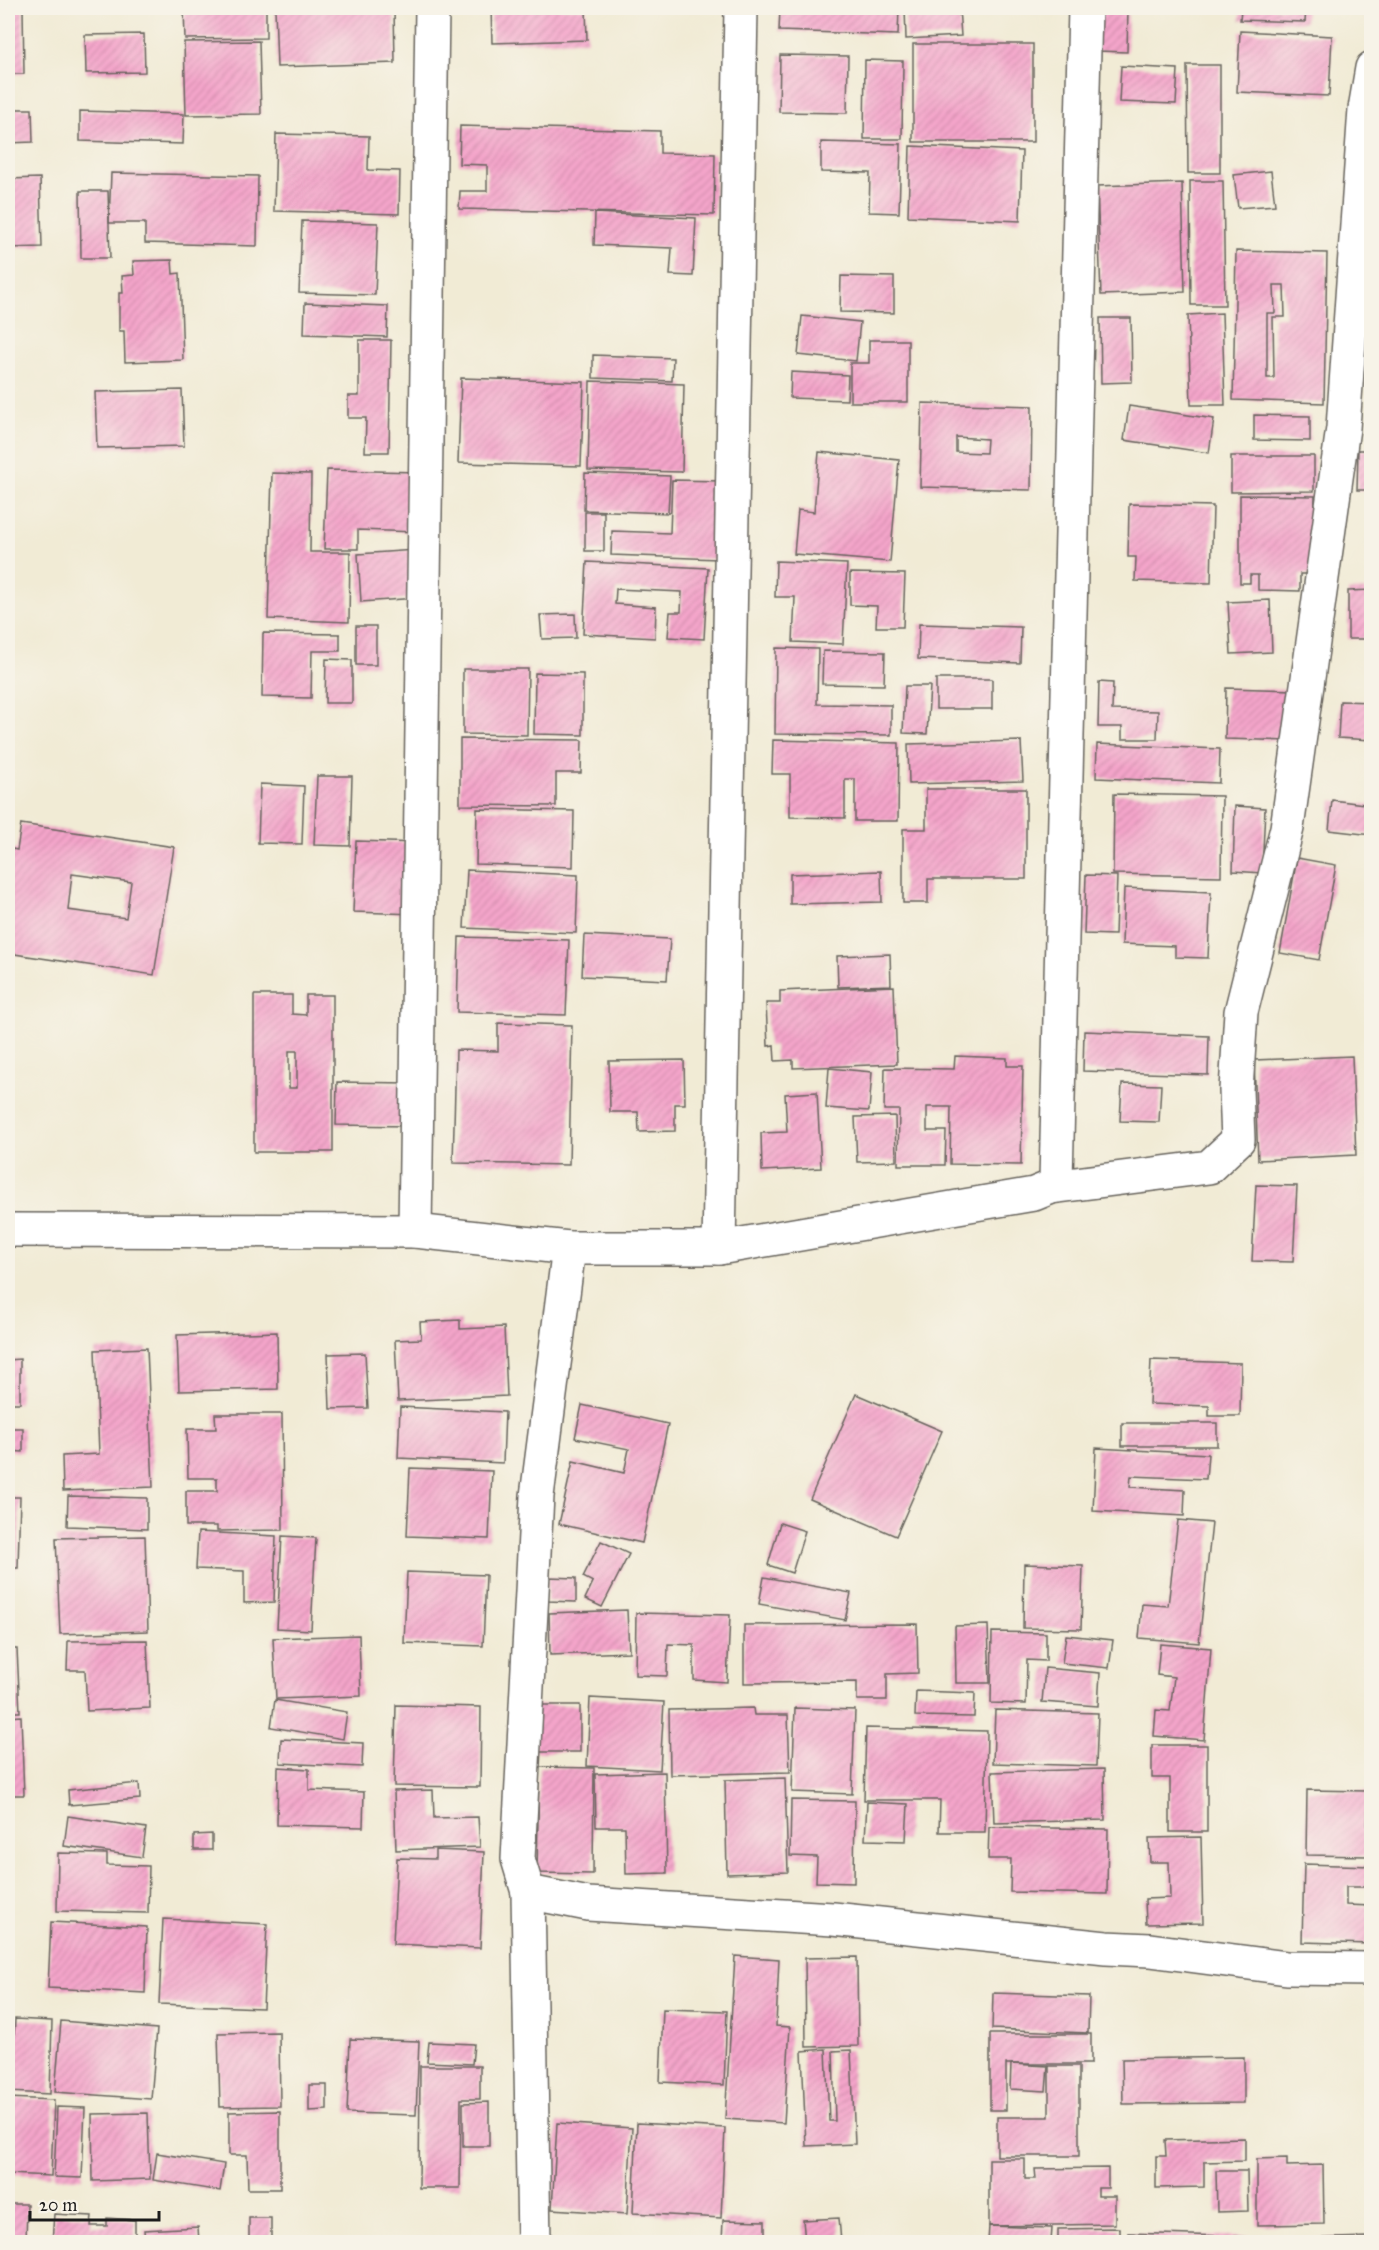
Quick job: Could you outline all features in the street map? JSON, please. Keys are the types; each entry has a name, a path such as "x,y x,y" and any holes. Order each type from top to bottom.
{"street":[{"path":"415,1231 432,8"},
{"path":"719,1248 741,8"},
{"path":"1051,1187 1056,1179 1085,8"},
{"path":"8,1230 415,1231 568,1248 719,1248 1034,1194 1051,1187 1209,1167 1238,1140 1236,1090 1241,1012 1287,828 1343,428 1365,109 1371,68"},
{"path":"534,2242 528,1892 518,1859 537,1496 568,1248"},
{"path":"528,1892 588,1904 833,1919 1150,1950 1287,1968 1371,1968"}],"building":[{"path":"8,8 23,8 24,74 8,74"},
{"path":"184,8 266,8 266,38 185,39"},
{"path":"275,8 394,8 395,63 277,67"},
{"path":"491,8 586,8 587,40 492,43"},
{"path":"780,8 899,8 898,35 779,31"},
{"path":"905,8 959,8 961,36 906,39"},
{"path":"1097,8 1128,8 1127,52 1097,51"},
{"path":"1241,8 1306,8 1305,22 1240,20"},
{"path":"1240,31 1332,36 1329,96 1237,92"},
{"path":"144,34 145,72 86,73 85,35"},
{"path":"259,41 261,114 186,115 184,42"},
{"path":"913,44 1033,44 1033,142 913,142"},
{"path":"780,55 848,56 847,113 779,112"},
{"path":"865,60 903,61 902,139 864,139"},
{"path":"1187,65 1220,65 1220,173 1188,173"},
{"path":"1121,66 1178,69 1176,104 1119,102"},
{"path":"8,109 32,109 33,142 8,143"},
{"path":"80,111 184,114 183,144 80,141"},
{"path":"460,126 660,131 660,153 715,154 714,215 459,209 460,191 487,191 487,165 459,164"},
{"path":"276,134 369,136 368,170 400,171 399,214 274,211"},
{"path":"821,142 901,144 899,213 869,212 870,173 821,172"},
{"path":"910,146 1022,151 1020,221 908,216"},
{"path":"1271,171 1275,205 1238,208 1234,175"},
{"path":"111,173 258,176 257,246 145,243 145,223 109,223"},
{"path":"40,178 42,247 8,248 8,179"},
{"path":"1190,181 1223,181 1225,305 1191,305"},
{"path":"1182,183 1185,292 1101,295 1097,186"},
{"path":"80,191 108,191 110,258 81,258"},
{"path":"595,213 696,218 693,276 670,275 672,248 594,245"},
{"path":"302,221 378,223 375,295 299,293"},
{"path":"1236,251 1327,253 1324,403 1233,400","holes":["1274,285 1284,285 1285,317 1273,317 1274,378 1267,378 1267,313 1275,313"]},
{"path":"172,260 173,274 180,273 183,360 125,362 124,331 119,331 119,293 123,293 122,276 134,275 133,261"},
{"path":"1367,261 1372,261 1372,376 1365,375"},
{"path":"841,276 894,277 894,313 840,312"},
{"path":"305,303 388,306 387,337 304,334"},
{"path":"1222,313 1225,405 1191,405 1188,315"},
{"path":"802,316 860,322 856,361 798,355"},
{"path":"1100,318 1131,318 1132,382 1101,383"},
{"path":"359,340 391,340 389,452 365,452 366,418 348,418 348,396 359,396"},
{"path":"869,340 908,340 908,402 850,402 850,363 869,363"},
{"path":"593,355 673,358 672,381 593,378"},
{"path":"791,372 848,375 847,400 790,398"},
{"path":"461,378 584,382 581,466 458,463"},
{"path":"590,381 684,384 682,472 588,470"},
{"path":"182,390 184,446 97,448 95,392"},
{"path":"922,403 1032,406 1031,490 920,487","holes":["956,437 987,439 986,453 956,452"]},
{"path":"1129,406 1214,419 1209,453 1124,440"},
{"path":"1254,415 1310,416 1310,441 1254,440"},
{"path":"1358,450 1372,450 1372,490 1357,490"},
{"path":"819,452 899,460 890,562 794,554 798,510 814,512"},
{"path":"1231,456 1314,456 1314,491 1231,492"},
{"path":"327,470 419,472 417,532 358,530 358,549 324,549"},
{"path":"272,473 311,474 310,552 350,552 349,622 268,619"},
{"path":"585,473 670,476 668,513 584,510"},
{"path":"672,480 721,481 718,559 611,555 612,531 670,533"},
{"path":"1240,495 1315,496 1314,574 1300,574 1300,591 1258,590 1258,575 1250,575 1250,583 1240,583"},
{"path":"1129,504 1213,506 1211,583 1135,581 1136,557 1128,557"},
{"path":"585,512 604,512 604,551 585,551"},
{"path":"415,550 417,598 361,602 358,554"},
{"path":"776,561 847,564 843,644 793,642 795,597 775,597"},
{"path":"587,562 708,568 704,639 668,637 670,612 681,612 682,592 616,589 615,604 656,607 655,638 583,634"},
{"path":"850,573 905,574 903,627 876,627 877,606 850,605"},
{"path":"1372,590 1372,639 1348,639 1348,591"},
{"path":"1270,600 1272,652 1231,654 1228,602"},
{"path":"575,614 576,638 542,639 540,615"},
{"path":"919,624 1021,627 1020,663 918,659"},
{"path":"356,626 376,626 376,665 356,665"},
{"path":"263,633 340,634 340,651 312,651 311,698 262,697"},
{"path":"776,648 818,649 817,704 891,705 891,735 775,734"},
{"path":"823,651 885,652 884,685 822,684"},
{"path":"326,659 352,660 352,703 325,703"},
{"path":"463,669 528,669 527,735 463,734"},
{"path":"535,673 583,674 583,735 534,734"},
{"path":"936,679 992,679 992,709 936,709"},
{"path":"1099,682 1113,683 1112,710 1158,711 1157,739 1122,739 1122,727 1098,727"},
{"path":"905,686 930,686 927,734 903,733"},
{"path":"1226,688 1293,690 1292,741 1225,739"},
{"path":"1340,701 1372,702 1372,740 1338,738"},
{"path":"460,739 582,740 581,773 556,773 556,806 460,805"},
{"path":"773,740 899,743 898,821 855,821 855,779 845,779 845,818 790,817 790,774 772,774"},
{"path":"1021,741 1023,781 909,784 908,744"},
{"path":"1097,744 1220,749 1219,783 1096,778"},
{"path":"317,776 352,776 350,846 314,845"},
{"path":"260,784 304,786 302,844 258,843"},
{"path":"926,789 1026,789 1026,879 928,879 928,903 903,903 903,829 926,829"},
{"path":"1114,794 1222,796 1221,876 1113,874"},
{"path":"1332,800 1372,805 1372,835 1329,830"},
{"path":"1235,806 1265,808 1262,873 1233,871"},
{"path":"477,809 574,811 573,867 476,864"},
{"path":"21,824 174,847 154,975 8,953 8,848 17,850","holes":["72,874 131,882 126,918 68,910"]},
{"path":"356,841 419,843 417,914 353,912"},
{"path":"1297,858 1336,865 1319,960 1280,953"},
{"path":"467,870 578,875 576,933 464,928"},
{"path":"881,871 882,902 790,904 790,874"},
{"path":"1086,875 1117,876 1115,935 1084,934"},
{"path":"1124,888 1211,892 1208,958 1175,957 1175,946 1122,944"},
{"path":"584,935 670,939 667,980 582,976"},
{"path":"459,937 569,940 566,1015 457,1012"},
{"path":"890,954 891,985 838,987 837,956"},
{"path":"894,986 897,1064 793,1068 793,1060 775,1061 774,1045 768,1046 766,1003 780,1003 780,991"},
{"path":"254,995 292,995 292,1014 306,1015 306,995 333,995 333,1152 254,1152","holes":["289,1051 297,1051 297,1088 289,1088"]},
{"path":"498,1023 572,1025 569,1165 453,1163 456,1050 498,1051"},
{"path":"1084,1031 1209,1036 1208,1075 1083,1071"},
{"path":"955,1056 1007,1058 1007,1066 1023,1066 1021,1165 950,1164 951,1107 927,1107 927,1131 946,1131 945,1165 898,1165 899,1110 884,1110 885,1068 954,1069"},
{"path":"1352,1056 1356,1155 1258,1160 1254,1060"},
{"path":"684,1060 685,1104 675,1104 675,1131 639,1132 638,1112 610,1112 609,1061"},
{"path":"829,1068 872,1072 869,1111 826,1108"},
{"path":"337,1082 410,1083 409,1126 336,1125"},
{"path":"1122,1084 1161,1085 1159,1122 1120,1121"},
{"path":"817,1092 821,1168 762,1171 761,1133 787,1132 785,1094"},
{"path":"895,1116 896,1161 857,1162 855,1117"},
{"path":"1256,1185 1297,1186 1293,1262 1252,1261"},
{"path":"460,1320 460,1329 504,1327 507,1396 398,1401 395,1340 421,1339 420,1322"},
{"path":"277,1332 278,1389 179,1391 177,1335"},
{"path":"147,1348 153,1487 63,1491 62,1456 99,1454 95,1350"},
{"path":"365,1353 368,1408 330,1409 328,1354"},
{"path":"20,1359 20,1403 8,1403 8,1360"},
{"path":"1151,1360 1241,1363 1240,1416 1209,1416 1209,1406 1149,1404"},
{"path":"856,1394 942,1431 896,1536 810,1499"},
{"path":"582,1405 668,1424 642,1543 559,1524 573,1461 624,1473 629,1449 575,1438"},
{"path":"400,1407 505,1412 503,1463 398,1458"},
{"path":"215,1414 282,1414 283,1530 217,1531 217,1526 186,1526 186,1491 217,1491 217,1478 188,1478 187,1429 216,1429"},
{"path":"1122,1423 1217,1423 1217,1446 1122,1446"},
{"path":"10,1428 23,1428 23,1452 10,1451"},
{"path":"1096,1448 1208,1454 1206,1479 1131,1476 1130,1487 1185,1490 1184,1516 1093,1511"},
{"path":"410,1468 492,1471 489,1539 407,1536"},
{"path":"68,1496 147,1498 147,1529 67,1526"},
{"path":"8,1497 20,1497 18,1568 8,1568"},
{"path":"1178,1520 1212,1523 1199,1643 1139,1638 1142,1604 1168,1606"},
{"path":"780,1523 805,1531 792,1573 768,1565"},
{"path":"198,1532 276,1536 274,1602 244,1603 244,1571 196,1569"},
{"path":"145,1536 148,1631 60,1634 56,1538"},
{"path":"282,1536 316,1538 311,1630 277,1628"},
{"path":"601,1541 629,1554 602,1607 585,1599 593,1582 583,1577"},
{"path":"1024,1564 1083,1566 1081,1629 1023,1628"},
{"path":"8,1572 10,1572 13,1644 8,1644"},
{"path":"407,1572 486,1575 483,1646 404,1643"},
{"path":"548,1577 576,1578 576,1602 547,1601"},
{"path":"764,1577 851,1593 845,1620 759,1604"},
{"path":"627,1610 629,1652 550,1655 549,1613"},
{"path":"636,1613 730,1615 727,1682 694,1680 694,1645 668,1644 667,1676 635,1675"},
{"path":"917,1624 918,1673 887,1674 887,1700 857,1700 857,1682 744,1683 744,1625"},
{"path":"988,1625 990,1683 956,1683 955,1626"},
{"path":"992,1632 1046,1633 1046,1661 1027,1660 1026,1704 991,1703"},
{"path":"359,1635 361,1696 276,1699 273,1638"},
{"path":"1066,1635 1113,1640 1109,1668 1062,1663"},
{"path":"147,1640 150,1708 87,1711 85,1670 67,1670 68,1641"},
{"path":"1160,1644 1211,1648 1204,1740 1154,1736 1156,1710 1170,1711 1174,1677 1157,1675"},
{"path":"8,1649 17,1649 20,1712 8,1712"},
{"path":"1045,1668 1100,1673 1098,1706 1042,1702"},
{"path":"916,1691 975,1693 974,1717 915,1716"},
{"path":"590,1698 664,1702 660,1770 587,1766"},
{"path":"275,1700 347,1712 343,1739 271,1727"},
{"path":"396,1705 481,1707 480,1787 394,1786"},
{"path":"535,1705 580,1705 580,1752 535,1752"},
{"path":"753,1708 754,1715 788,1715 790,1772 670,1775 669,1710"},
{"path":"795,1708 855,1710 852,1794 792,1792"},
{"path":"995,1710 1098,1713 1096,1766 993,1763"},
{"path":"21,1716 24,1795 8,1795 8,1717"},
{"path":"866,1728 987,1731 985,1832 939,1832 940,1800 864,1800"},
{"path":"281,1739 363,1743 362,1767 280,1763"},
{"path":"1152,1745 1207,1745 1207,1832 1170,1832 1170,1778 1152,1778"},
{"path":"278,1767 309,1769 309,1790 364,1792 363,1827 277,1825"},
{"path":"539,1767 594,1768 593,1874 537,1873"},
{"path":"1104,1769 1105,1820 994,1823 992,1772"},
{"path":"665,1772 667,1873 626,1874 625,1827 596,1827 595,1774"},
{"path":"785,1778 788,1872 727,1874 725,1780"},
{"path":"139,1783 140,1799 69,1805 68,1790"},
{"path":"433,1790 434,1818 478,1817 480,1847 396,1850 394,1791"},
{"path":"1307,1790 1368,1791 1367,1856 1306,1855"},
{"path":"791,1800 855,1801 854,1883 816,1882 817,1857 790,1856"},
{"path":"867,1802 908,1804 906,1841 865,1840"},
{"path":"68,1816 146,1828 142,1857 64,1846"},
{"path":"989,1827 1108,1829 1107,1894 1010,1892 1011,1859 988,1859"},
{"path":"212,1834 212,1850 194,1850 194,1835"},
{"path":"1201,1837 1203,1923 1146,1924 1145,1899 1170,1898 1169,1862 1150,1862 1149,1838"},
{"path":"435,1850 484,1852 480,1948 393,1944 397,1858 435,1859"},
{"path":"58,1853 107,1854 107,1865 149,1866 148,1913 57,1911"},
{"path":"1304,1864 1372,1866 1371,1887 1346,1887 1346,1905 1372,1906 1370,1944 1302,1942"},
{"path":"163,1919 267,1924 263,2008 159,2004"},
{"path":"51,1922 147,1927 145,1993 48,1988"},
{"path":"735,1956 779,1959 776,2026 790,2027 784,2123 725,2119"},
{"path":"857,1957 858,2046 806,2047 805,1958"},
{"path":"993,1993 1089,1996 1088,2033 992,2029"},
{"path":"663,2009 727,2011 724,2085 660,2082"},
{"path":"15,2019 52,2021 50,2094 8,2092 8,2057 13,2057"},
{"path":"61,2021 157,2029 151,2099 55,2092"},
{"path":"279,2032 280,2106 220,2107 218,2033"},
{"path":"990,2034 1091,2034 1091,2064 1006,2064 1006,2110 990,2110"},
{"path":"350,2039 419,2041 416,2115 347,2113"},
{"path":"429,2042 474,2044 472,2064 427,2062"},
{"path":"826,2049 829,2121 835,2121 833,2051 851,2050 855,2144 806,2146 802,2051"},
{"path":"1244,2057 1244,2103 1123,2104 1122,2059"},
{"path":"1011,2064 1048,2066 1046,2091 1010,2089"},
{"path":"420,2066 480,2066 480,2099 461,2099 460,2188 419,2188"},
{"path":"1049,2066 1079,2066 1079,2156 997,2156 997,2117 1049,2117"},
{"path":"309,2085 327,2085 327,2110 309,2111"},
{"path":"8,2098 54,2100 51,2176 8,2174"},
{"path":"489,2102 489,2146 463,2146 463,2103"},
{"path":"57,2107 85,2108 82,2178 54,2177"},
{"path":"280,2111 280,2189 248,2189 247,2155 229,2155 229,2112"},
{"path":"148,2113 150,2179 93,2181 92,2114"},
{"path":"557,2123 632,2128 627,2214 552,2209"},
{"path":"637,2123 725,2128 721,2218 633,2213"},
{"path":"1245,2138 1245,2161 1204,2162 1204,2187 1156,2188 1156,2156 1166,2156 1165,2140"},
{"path":"157,2153 224,2164 220,2191 153,2180"},
{"path":"1287,2158 1287,2166 1323,2165 1324,2224 1257,2225 1257,2159"},
{"path":"989,2159 1025,2159 1025,2179 1036,2179 1035,2169 1108,2168 1108,2188 1098,2188 1098,2196 1115,2196 1115,2224 989,2226"},
{"path":"1216,2171 1247,2171 1248,2211 1217,2212"},
{"path":"8,2204 27,2204 26,2242 8,2242"},
{"path":"54,2214 92,2216 91,2226 107,2226 107,2218 135,2220 135,2242 52,2242"},
{"path":"249,2218 271,2218 271,2240 249,2240"},
{"path":"839,2218 841,2242 805,2242 803,2220"},
{"path":"723,2220 765,2221 765,2242 722,2242"},
{"path":"989,2226 1052,2228 1051,2242 988,2242"},
{"path":"198,2227 199,2242 145,2242 144,2230"},
{"path":"1120,2228 1120,2242 1058,2242 1058,2229"},
{"path":"1128,2233 1253,2237 1253,2242 1128,2242"},
{"path":"1369,2237 1369,2242 1263,2242 1263,2240"}]}
